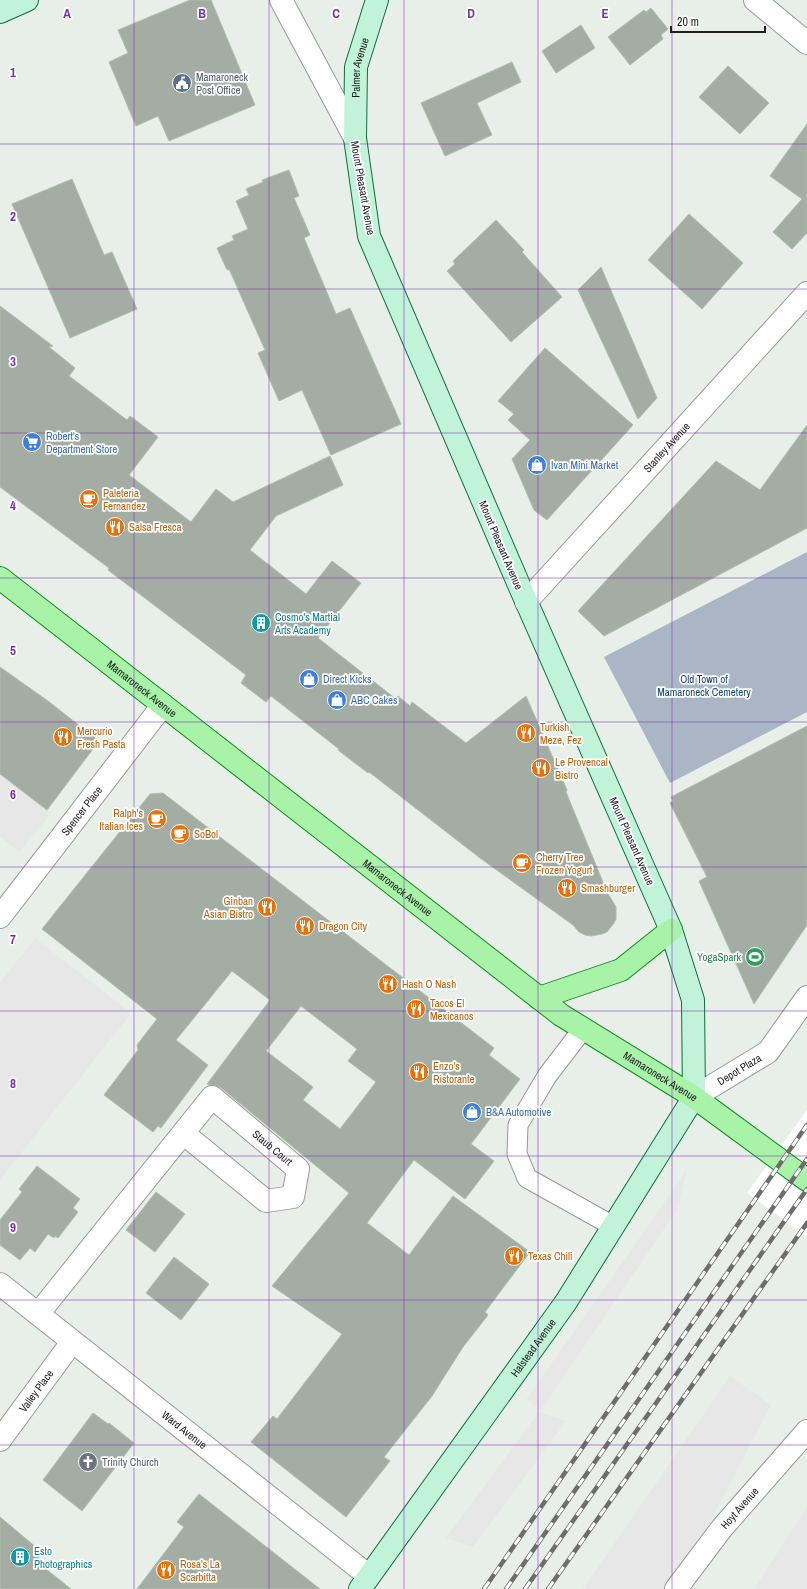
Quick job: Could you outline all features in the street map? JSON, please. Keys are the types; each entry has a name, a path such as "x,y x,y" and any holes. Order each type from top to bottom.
{"main road":[{"name":"Mamaroneck Avenue","path":"0,578 561,1015 694,1097 807,1180"},
{"path":"539,998 621,970 671,930"}],"street":[{"path":"0,12 27,0"},
{"name":"Mount Pleasant Avenue","path":"281,0 355,138 369,236 526,602 671,930 693,1000 694,1097"},
{"name":"Palmer Avenue","path":"355,138 356,67 376,0"},
{"path":"755,0 807,43"},
{"name":"Stanley Avenue","path":"526,602 807,293"},
{"name":"Spencer Place","path":"0,917 163,705"},
{"name":"Depot Plaza","path":"694,1097 768,1052 807,997"},
{"name":"Halstead Avenue","path":"364,1582 566,1302 694,1097"},
{"name":"Staub Court","path":"38,1314 183,1133 212,1098 298,1169 293,1197 266,1201 183,1133"},
{"name":"Ward Avenue","path":"0,1284 364,1582"},
{"name":"Valley Place","path":"0,1440 72,1342"},
{"name":"Hoyt Avenue","path":"676,1589 722,1528 807,1431"}],"lane":[{"path":"583,1029 547,1076 518,1125 517,1154 527,1178 613,1226"}],"green space":[{"name":"Old Town of Mamaroneck Cemetery","path":"807,552 807,712 670,783 604,657"}],"shaded area":[{"path":"0,774 51,813 20,852 0,837"},
{"path":"35,938 131,1013 0,1180 0,983"},
{"path":"687,1170 677,1210 541,1410 526,1400"},
{"path":"730,1376 771,1405 675,1589 583,1589"},
{"path":"539,1412 566,1421 473,1547 446,1538"},
{"path":"807,1507 807,1589 754,1589"}],"pier":[{"path":"807,1110 807,1237 747,1193"}],"building":[{"name":"Mamaroneck Post Office","path":"190,0 211,0 255,105 169,141 158,116 136,126 109,62 128,53 118,30"},
{"path":"651,8 668,29 661,35 663,39 630,65 608,37 644,10 646,12"},
{"path":"581,25 595,48 556,73 542,51"},
{"path":"512,62 521,82 477,103 492,135 445,156 421,103"},
{"path":"728,66 769,103 740,134 699,97"},
{"path":"807,124 807,233 792,249 773,232 802,199 770,176"},
{"path":"289,170 299,196 294,198 310,235 304,238 336,314 350,308 401,424 331,455 302,390 279,401 258,353 265,350 229,269 227,270 217,248 234,240 232,236 248,229 236,201 249,195 246,189 263,182 262,180"},
{"path":"72,179 104,255 112,252 137,309 70,338 12,204"},
{"path":"689,214 743,263 702,309 648,260"},
{"path":"496,220 524,250 522,252 562,297 511,342 447,271 455,264 453,261"},
{"path":"601,267 657,398 638,419 578,290"},
{"path":"0,306 53,346 49,347 75,368 69,376 127,420 130,416 158,437 129,475 191,522 216,489 233,502 330,456 343,485 276,516 250,550 306,594 332,561 361,583 318,638 396,699 398,696 410,706 412,702 466,743 526,696 567,790 566,792 607,892 616,907 616,919 607,932 591,936 579,932 573,925 480,858 369,772 368,773 271,696 266,702 241,683 246,675 108,570 109,568 0,487"},
{"path":"545,348 633,425 547,520 534,510 512,459 530,440 508,420 514,414 498,401"},
{"path":"807,425 807,528 604,636 578,611 716,461 760,490"},
{"path":"0,667 48,701 99,741 47,810 0,774"},
{"path":"807,726 807,925 754,1004 699,881 707,877 670,803 673,801 671,797"},
{"path":"163,793 494,1048 489,1055 520,1079 471,1144 494,1161 465,1199 414,1160 367,1223 409,1255 453,1196 530,1252 485,1312 488,1315 463,1347 432,1396 384,1457 390,1461 346,1517 251,1442 273,1416 277,1419 342,1334 272,1286 349,1193 220,1087 207,1084 270,1000 232,971 176,1040 208,1065 161,1128 158,1126 153,1132 104,1095 138,1050 137,1045 157,1019 42,929 150,794","holes":["301,1006 357,1049 348,1061 376,1082 340,1129 303,1100 313,1087 266,1051"]},
{"path":"37,1166 80,1199 73,1208 78,1212 58,1238 55,1236 54,1238 48,1234 35,1252 30,1248 20,1260 0,1245 0,1220 22,1192 19,1189"},
{"path":"156,1192 185,1214 155,1252 126,1230"},
{"path":"174,1257 209,1284 181,1320 146,1293"},
{"name":"Trinity Church","path":"93,1413 108,1424 109,1423 134,1443 82,1511 43,1480"},
{"path":"199,1494 320,1589 137,1589 184,1527 177,1522"},
{"name":"Esto Photographics","path":"0,1517 43,1553 36,1561 71,1589 0,1589"}],"railway":[{"path":"484,1589 807,1125"},
{"path":"506,1589 807,1159"},
{"path":"525,1589 807,1189"},
{"path":"548,1589 807,1223"}],"place":[{"name":"Mamaroneck Post Office","path":"182,83"},
{"name":"Robert's Department Store","path":"32,442"},
{"name":"Ivan Mini Market","path":"537,465"},
{"name":"Paleteria Fernandez","path":"89,499"},
{"name":"Salsa Fresca","path":"115,527"},
{"name":"Cosmo's Martial Arts Academy","path":"261,623"},
{"name":"Direct Kicks","path":"309,679"},
{"name":"ABC Cakes","path":"337,700"},
{"name":"Turkish Meze, Fez","path":"526,733"},
{"name":"Mercurio Fresh Pasta","path":"63,737"},
{"name":"Le Provencal Bistro","path":"541,768"},
{"name":"Ralph's Italian Ices","path":"157,819"},
{"name":"SoBol","path":"180,834"},
{"name":"Cherry Tree Frozen Yogurt","path":"522,863"},
{"name":"Smashburger","path":"567,888"},
{"name":"Ginban Asian Bistro","path":"267,907"},
{"name":"Dragon City","path":"305,926"},
{"name":"YogaSpark","path":"755,957"},
{"name":"Hash O Nash","path":"388,984"},
{"name":"Tacos El Mexicanos","path":"416,1009"},
{"name":"Enzo's Ristorante","path":"419,1072"},
{"name":"B&A Automotive","path":"472,1112"},
{"name":"Texas Chili","path":"514,1256"},
{"name":"Trinity Church","path":"88,1462"},
{"name":"Esto Photographics","path":"20,1557"},
{"name":"Rosa's La Scarbitta","path":"166,1570"}]}
